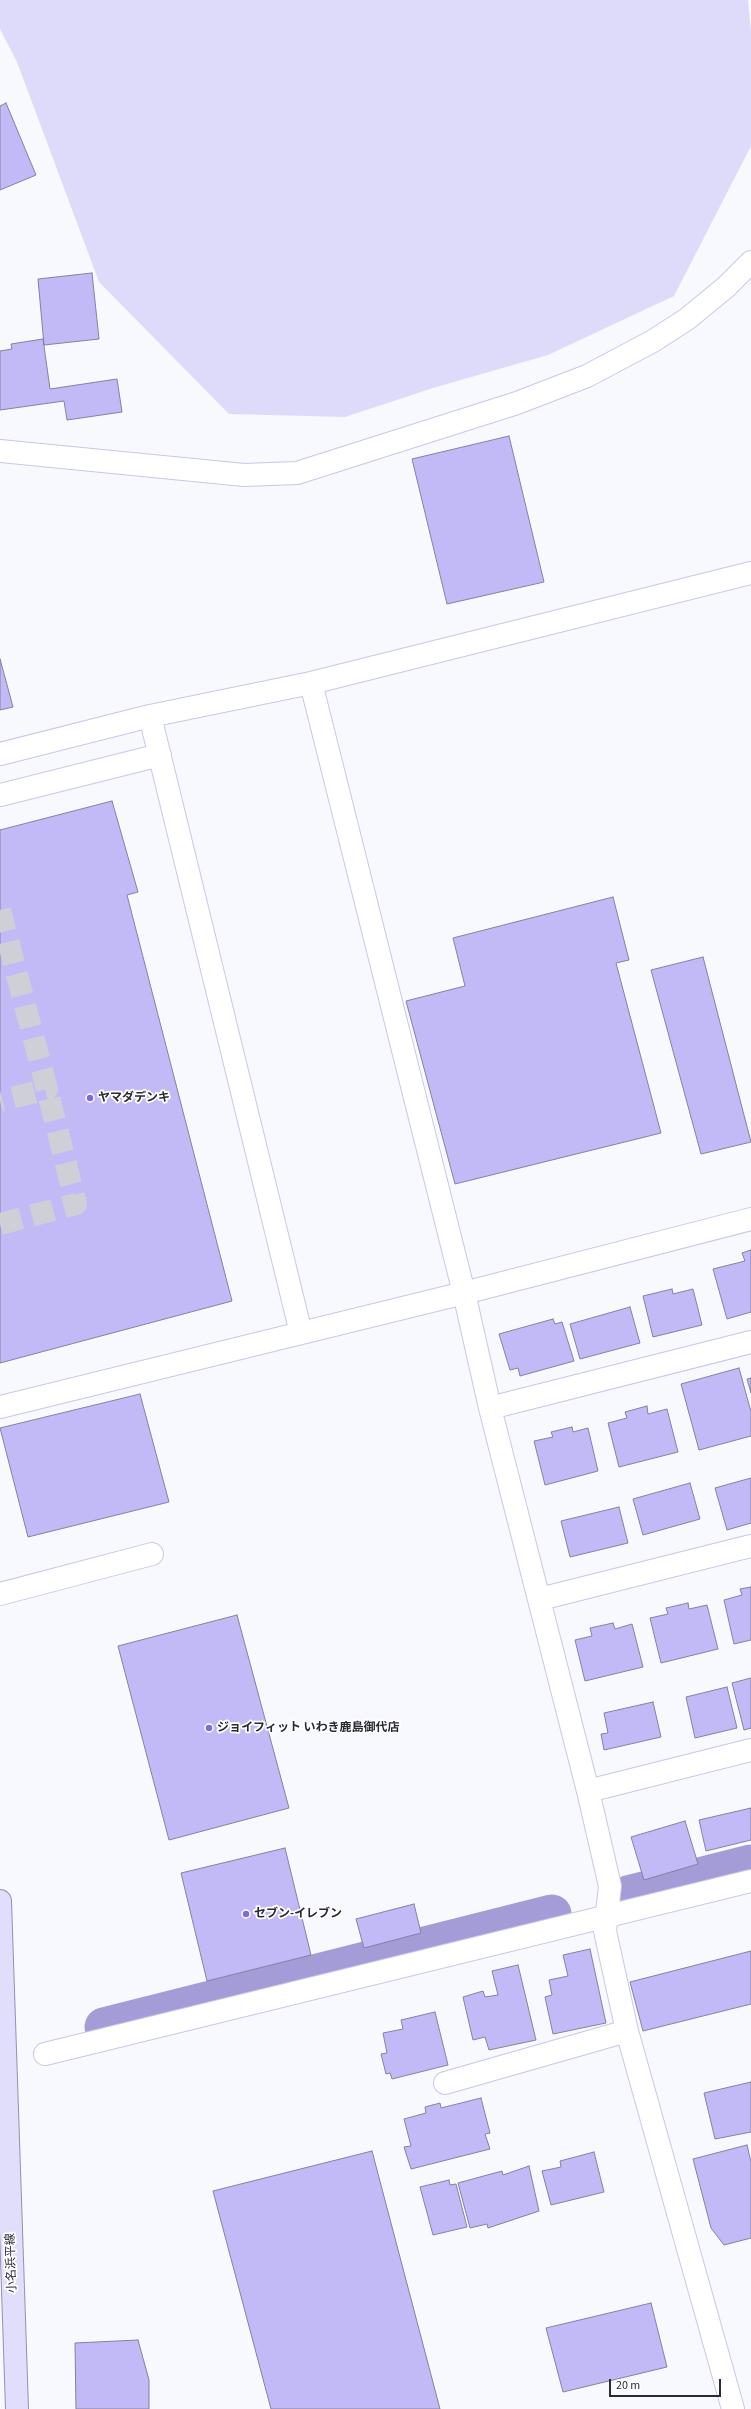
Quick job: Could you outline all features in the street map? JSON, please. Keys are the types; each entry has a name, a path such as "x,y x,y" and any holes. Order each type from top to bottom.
{"main road":[{"name":"小名浜平線","path":"0,1901 17,2409"}],"street":[{"path":"0,451 244,475 297,473 517,403 587,376 653,340 687,319 726,287 751,262"},
{"path":"0,754 150,716 312,683 751,573"},
{"path":"312,683 464,1293 490,1408 588,1791 610,1886 605,1931 627,2031 733,2409"},
{"path":"150,716 301,1333"},
{"path":"0,795 160,755"},
{"path":"0,1407 464,1293 751,1219"},
{"path":"490,1408 751,1342"},
{"path":"540,1599 751,1546"},
{"path":"0,1594 152,1554"},
{"path":"588,1791 751,1750"},
{"path":"45,2054 751,1881"},
{"path":"445,2083 627,2031"}],"shaded area":[{"path":"0,0 748,0 751,33 751,146 674,296 548,355 433,388 345,417 229,414 99,282 17,62 0,29"}],"building":[{"path":"6,103 36,175 0,190 0,106"},
{"path":"92,273 99,339 44,345 38,279"},
{"path":"43,339 50,389 117,379 122,412 67,420 64,401 0,410 0,351 12,349 11,344"},
{"path":"509,436 544,582 447,604 412,459"},
{"path":"0,659 13,707 0,710"},
{"name":"ヤマダデンキ","path":"112,801 138,892 127,895 232,1301 0,1363 0,830"},
{"path":"613,897 629,960 616,963 661,1133 455,1184 406,1001 465,986 453,938"},
{"path":"703,957 751,1142 701,1154 651,970"},
{"path":"751,1250 751,1312 727,1319 713,1269 745,1261 742,1253"},
{"path":"672,1289 673,1294 693,1289 702,1325 653,1337 643,1296"},
{"path":"630,1307 640,1343 580,1359 570,1324"},
{"path":"553,1319 555,1324 562,1322 574,1361 520,1376 518,1368 510,1370 499,1334"},
{"path":"739,1368 751,1412 751,1436 699,1450 681,1384"},
{"path":"751,1378 751,1393 747,1379"},
{"path":"140,1394 169,1502 28,1537 0,1428"},
{"path":"647,1406 648,1414 667,1409 678,1452 619,1467 608,1423 627,1418 625,1412"},
{"path":"572,1427 573,1432 588,1428 598,1471 545,1485 534,1441 553,1437 551,1432"},
{"path":"751,1478 751,1523 727,1530 715,1488"},
{"path":"690,1483 700,1519 643,1535 633,1499"},
{"path":"619,1507 628,1543 570,1557 561,1521"},
{"path":"751,1587 751,1640 734,1644 724,1600 742,1595 740,1589"},
{"path":"688,1603 689,1609 707,1605 718,1649 661,1663 650,1618 668,1614 666,1608"},
{"path":"237,1615 289,1808 169,1840 118,1646"},
{"path":"613,1623 615,1629 632,1624 643,1667 585,1681 575,1640 592,1636 590,1628"},
{"path":"751,1678 751,1728 744,1730 732,1683"},
{"path":"727,1687 737,1728 695,1738 686,1697"},
{"path":"653,1702 661,1737 604,1750 601,1734 608,1733 604,1713"},
{"path":"751,1808 751,1840 706,1851 699,1820"},
{"path":"685,1821 698,1864 644,1880 631,1837"},
{"name":"セブン-イレブン","path":"285,1848 311,1955 207,1981 181,1873"},
{"path":"414,1904 421,1933 364,1948 356,1919"},
{"path":"590,1949 606,2023 553,2034 545,1997 552,1995 549,1980 568,1976 563,1955"},
{"path":"751,1951 751,2004 643,2031 630,1982"},
{"path":"518,1965 536,2040 489,2050 485,2037 473,2040 463,1997 483,1991 485,1997 498,1995 492,1971"},
{"path":"435,2012 448,2065 392,2079 390,2073 386,2074 381,2054 387,2053 383,2033 403,2029 401,2020"},
{"path":"751,2082 751,2132 715,2139 704,2093"},
{"path":"481,2098 490,2133 485,2134 490,2149 411,2169 404,2147 411,2146 404,2119 426,2113 425,2107 440,2103 441,2108"},
{"path":"747,2145 751,2162 751,2238 724,2245 711,2228 693,2159"},
{"path":"372,2151 440,2409 271,2409 213,2191"},
{"path":"594,2152 604,2192 551,2205 542,2171 561,2167 560,2161"},
{"path":"529,2166 539,2211 488,2228 487,2224 470,2228 458,2183 502,2171 503,2175"},
{"path":"449,2180 450,2185 456,2184 467,2227 433,2235 420,2187"},
{"path":"651,2303 667,2367 563,2392 546,2328"},
{"path":"138,2340 149,2380 149,2409 76,2409 75,2343"}],"waterway":[{"path":"628,1895 751,1864"},
{"path":"104,2027 552,1914"}],"tunnel":[{"path":"0,910 47,1089 0,1101"},
{"path":"0,1224 76,1204 47,1089"}],"place":[{"name":"ヤマダデンキ","path":"90,1098"},
{"name":"ジョイフィット いわき鹿島御代店","path":"209,1728"},
{"name":"セブン-イレブン","path":"246,1914"}]}
